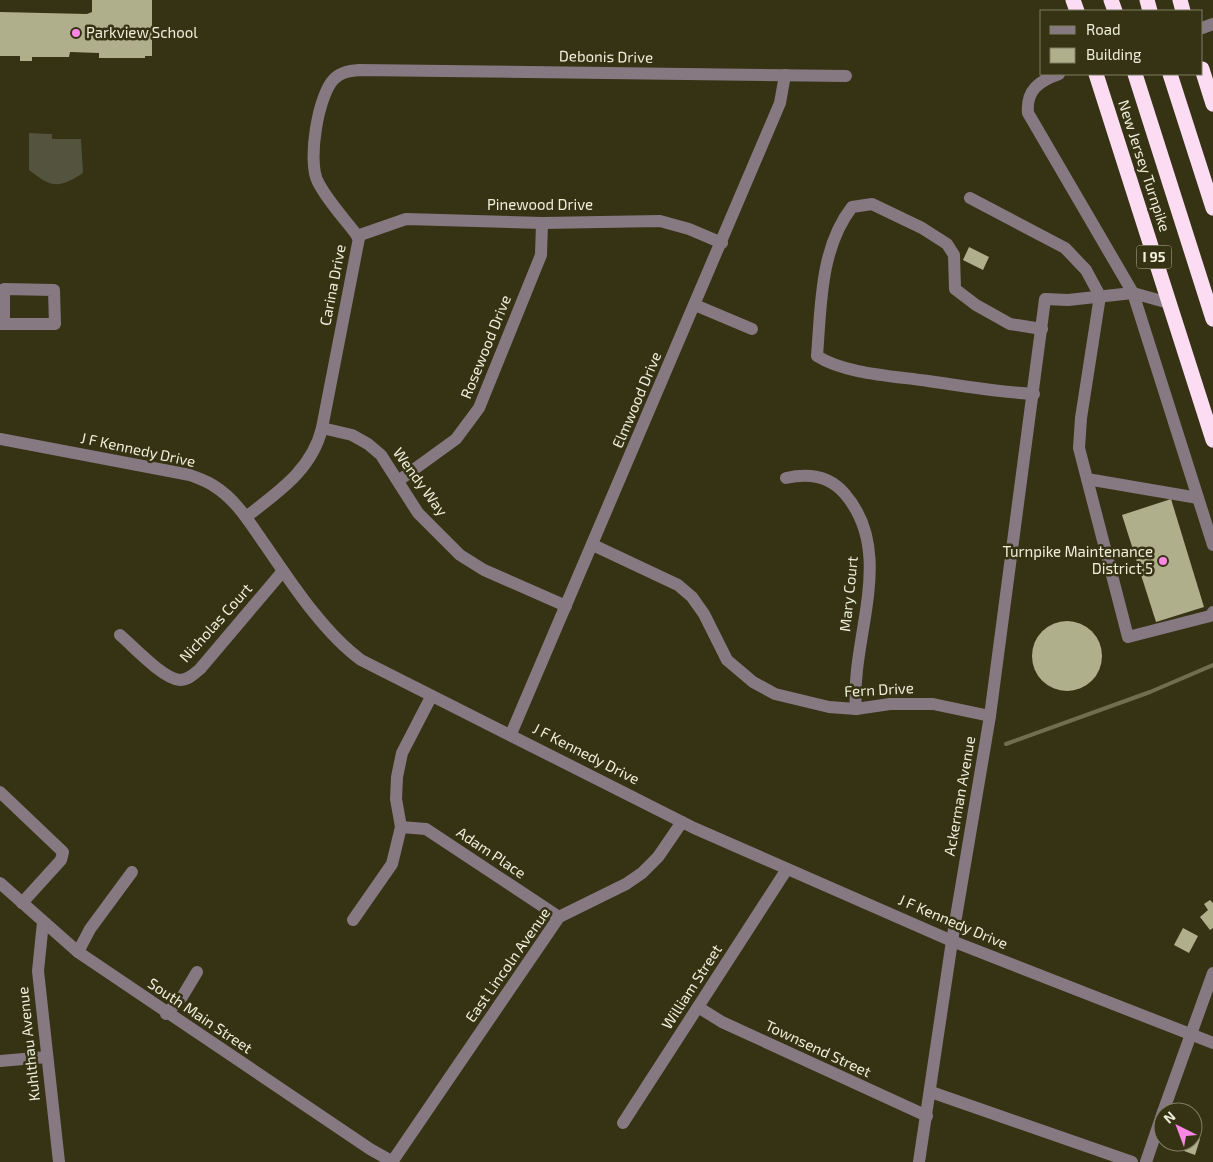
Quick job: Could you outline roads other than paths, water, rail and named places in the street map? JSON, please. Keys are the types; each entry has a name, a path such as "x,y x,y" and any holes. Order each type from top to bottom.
{"highway":[{"path":"1203,72 1213,104"},
{"name":"New Jersey Turnpike","path":"1096,75 1213,440"},
{"name":"New Jersey Turnpike","path":"1135,75 1213,319"},
{"path":"1170,75 1213,208"}],"street":[{"name":"Debonis Drive","path":"366,70 846,76"},
{"name":"Carina Drive","path":"246,517 283,489 300,472 318,445 359,238 317,181 314,138 326,90 344,72 366,70"},
{"name":"Elmwood Drive","path":"511,734 780,104 785,75"},
{"path":"1057,75 1038,84 1030,92 1027,103 1028,113 1133,293 1213,545"},
{"path":"970,198 1065,248 1086,270 1100,296 1081,418 1079,448 1128,637 1210,616 1213,612"},
{"path":"1034,394 995,392 897,376 829,364 816,356 823,288 830,249 839,224 852,206 872,204 922,228 947,244 954,256 955,289 976,305 1010,324 1042,329"},
{"name":"Pinewood Drive","path":"357,236 406,219 542,223 660,221 688,229 722,243"},
{"name":"Rosewood Drive","path":"398,481 456,439 479,408 541,255 542,223"},
{"path":"4,289 54,290 55,324 2,324 4,289"},
{"path":"1100,296 1133,293 1169,303"},
{"name":"Ackerman Avenue","path":"919,1162 931,1092 952,940 990,716 1029,434 1045,299 1068,300 1100,296"},
{"path":"695,305 752,329"},
{"name":"Wendy Way","path":"322,428 352,435 368,444 381,455 418,513 460,555 484,570 566,606"},
{"name":"J F Kennedy Drive","path":"0,439 190,475 213,485 231,500 246,517 283,571 344,648 361,660 431,697 511,734 682,822 952,940 1213,1043"},
{"name":"Mary Court","path":"786,478 803,474 820,477 839,487 852,502 862,521 870,546 870,574 854,685 856,709"},
{"path":"1087,480 1198,498"},
{"name":"Fern Drive","path":"593,545 678,585 692,597 704,614 727,660 753,682 775,694 829,708 856,709 890,704 933,704 990,716"},
{"name":"Nicholas Court","path":"120,634 168,676 180,680 191,677 200,669 283,571"},
{"path":"353,920 392,864 401,827 396,799 397,777 402,753 431,697"},
{"path":"0,792 63,852 61,860 22,903"},
{"name":"East Lincoln Avenue","path":"393,1162 559,917 626,884 642,873 658,857 682,822"},
{"name":"Adam Place","path":"401,827 426,829 559,917"},
{"name":"William Street","path":"624,1123 787,869"},
{"path":"78,952 90,929 132,872"},
{"name":"South Main Street","path":"0,884 78,952 166,1014 370,1149 393,1162"},
{"name":"Kuhlthau Avenue","path":"43,922 38,971 59,1162"},
{"path":"166,1014 182,997 197,972"},
{"path":"1166,1102 1213,973"},
{"name":"Townsend Street","path":"698,1007 722,1022 926,1116"},
{"path":"0,1062 47,1057"},
{"path":"931,1092 1132,1162"},
{"path":"1146,1162 1153,1141"}],"waterway":[{"path":"1006,744 1150,692 1213,665"}],"place":[{"name":"Parkview School","path":"76,33"},
{"name":"Turnpike Maintenance District 5","path":"1163,561"}]}
